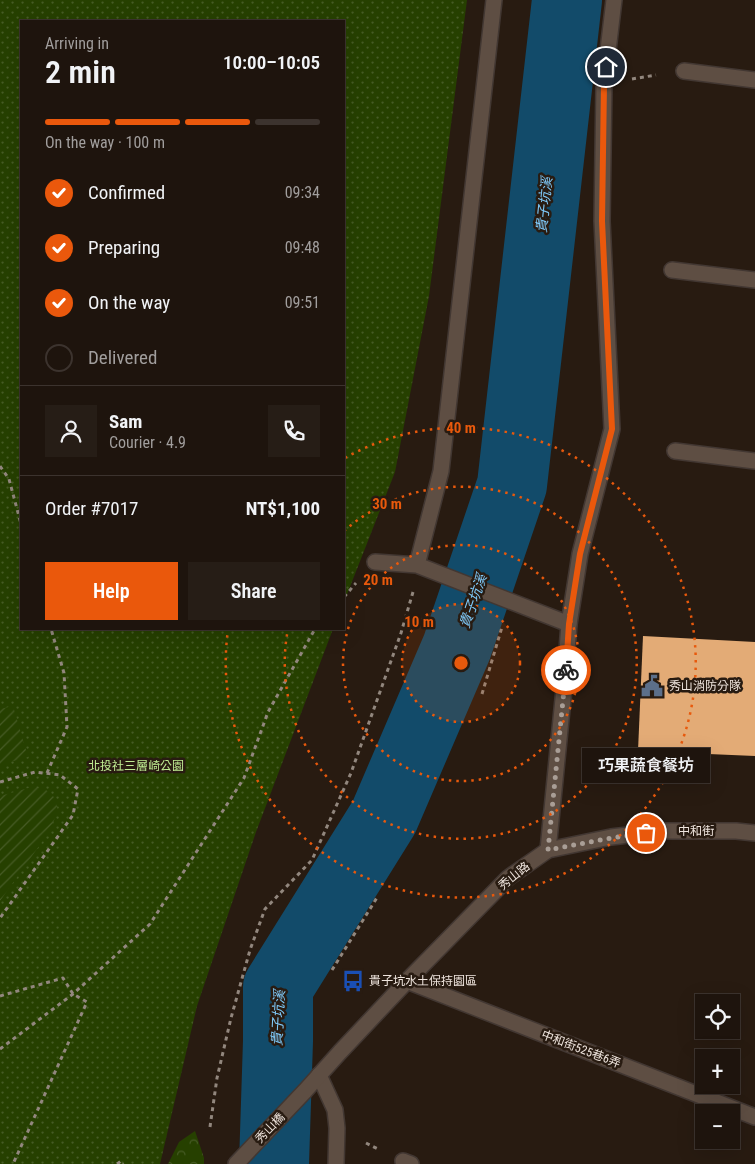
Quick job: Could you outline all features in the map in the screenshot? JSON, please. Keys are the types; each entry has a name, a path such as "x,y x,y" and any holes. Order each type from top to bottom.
{"street":[{"path":"417,565 441,471 494,0"},
{"path":"548,850 561,728 569,624 580,554 612,429 602,221 604,84 614,0"},
{"path":"684,70 755,80"},
{"path":"672,270 755,280"},
{"path":"675,451 755,461"},
{"path":"375,562 417,565 569,624"},
{"name":"中和街","path":"548,850 611,838 663,831 736,831 755,833"},
{"name":"秀山路","path":"305,1091 407,981 508,878 548,850"},
{"name":"中和街525巷6弄","path":"407,981 755,1117"},
{"path":"319,1075 335,1110 337,1128 336,1164"},
{"name":"秀山橋","path":"236,1164 305,1091"}],"path":[{"path":"604,84 684,70"},
{"path":"0,466 9,479 20,520"},
{"path":"210,1126 217,1078 231,1018 250,950 265,909 312,860 351,773 401,633 415,584 417,565"},
{"path":"482,694 510,601"},
{"path":"47,773 67,728 64,673 51,630"},
{"path":"0,1050 73,994 150,924 244,778 268,712 314,630"},
{"path":"0,782 35,772 47,773 60,775 78,789 73,815 0,918"},
{"path":"332,970 378,896"},
{"path":"0,996 63,978 73,994 87,1002 13,1164"},
{"path":"337,1128 407,1162"},
{"path":"117,1164 121,1161 123,1164"}],"green space":[{"name":"北投社三層崎公園","path":"0,0 467,0 429,296 395,472 345,599 345,20 20,20 20,630 333,630 256,832 197,1006 160,1164 0,1164"},
{"path":"13,706 28,757 0,765 0,709"},
{"path":"32,787 46,790 55,798 58,811 49,832 0,901 0,796"},
{"path":"195,1131 204,1158 204,1164 168,1164 179,1142"}],"building":[{"path":"643,636 755,642 755,756 638,751"}],"waterway":[{"name":"貴子坑溪","path":"274,1164 278,987 384,817 457,647 512,485 567,0"}],"way so far":[{"path":"566,670 548,850 646,833"}],"place":[{"name":"秀山消防分隊","path":"652,686"},
{"name":"巧果蔬食餐坊","path":"646,833"},
{"name":"貴子坑水土保持園區","path":"353,981"}],"route":[{"path":"566,670 569,624 580,554 612,429 602,221 604,84 606,67"}]}
